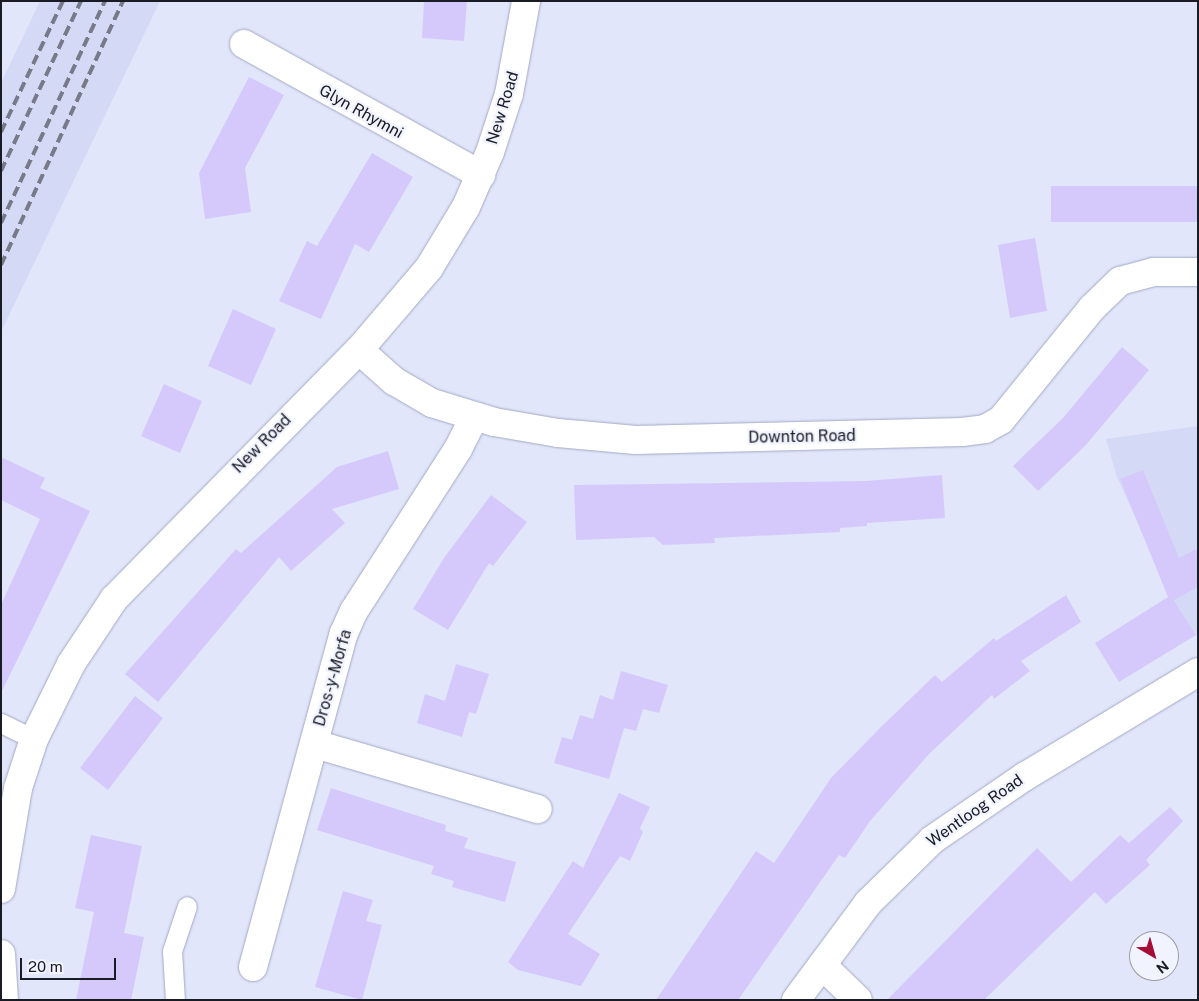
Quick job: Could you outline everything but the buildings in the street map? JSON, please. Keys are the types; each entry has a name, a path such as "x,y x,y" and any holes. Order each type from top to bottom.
{"street":[{"name":"New Road","path":"1,889 10,824 34,739 71,664 114,599 359,350 429,268 481,175 509,94 526,1"},
{"name":"Glyn Rhymni","path":"244,44 481,175"},
{"name":"Downton Road","path":"359,350 416,396 474,416 558,433 636,440 852,436 985,429 1001,420 1014,408 1107,291 1136,274 1198,272"},
{"name":"Dros-y-Morfa","path":"253,967 333,670 354,611 458,449 474,416"},
{"name":"Wentloog Road","path":"796,1000 868,903 932,840 1024,776 1198,672"},
{"path":"314,744 538,809"},
{"path":"1,954 4,1000"},
{"path":"822,965 858,1000"}],"lane":[{"path":"1,723 34,739"},
{"path":"175,1000 172,951 187,906"}],"shaded area":[{"path":"40,1 160,1 1,332 1,83"},
{"path":"1198,426 1198,638 1168,590 1117,477 1106,439"}],"railway":[{"path":"1,132 63,1"},
{"path":"1,171 81,1"},
{"path":"1,223 105,1"},
{"path":"1,265 123,1"}]}
